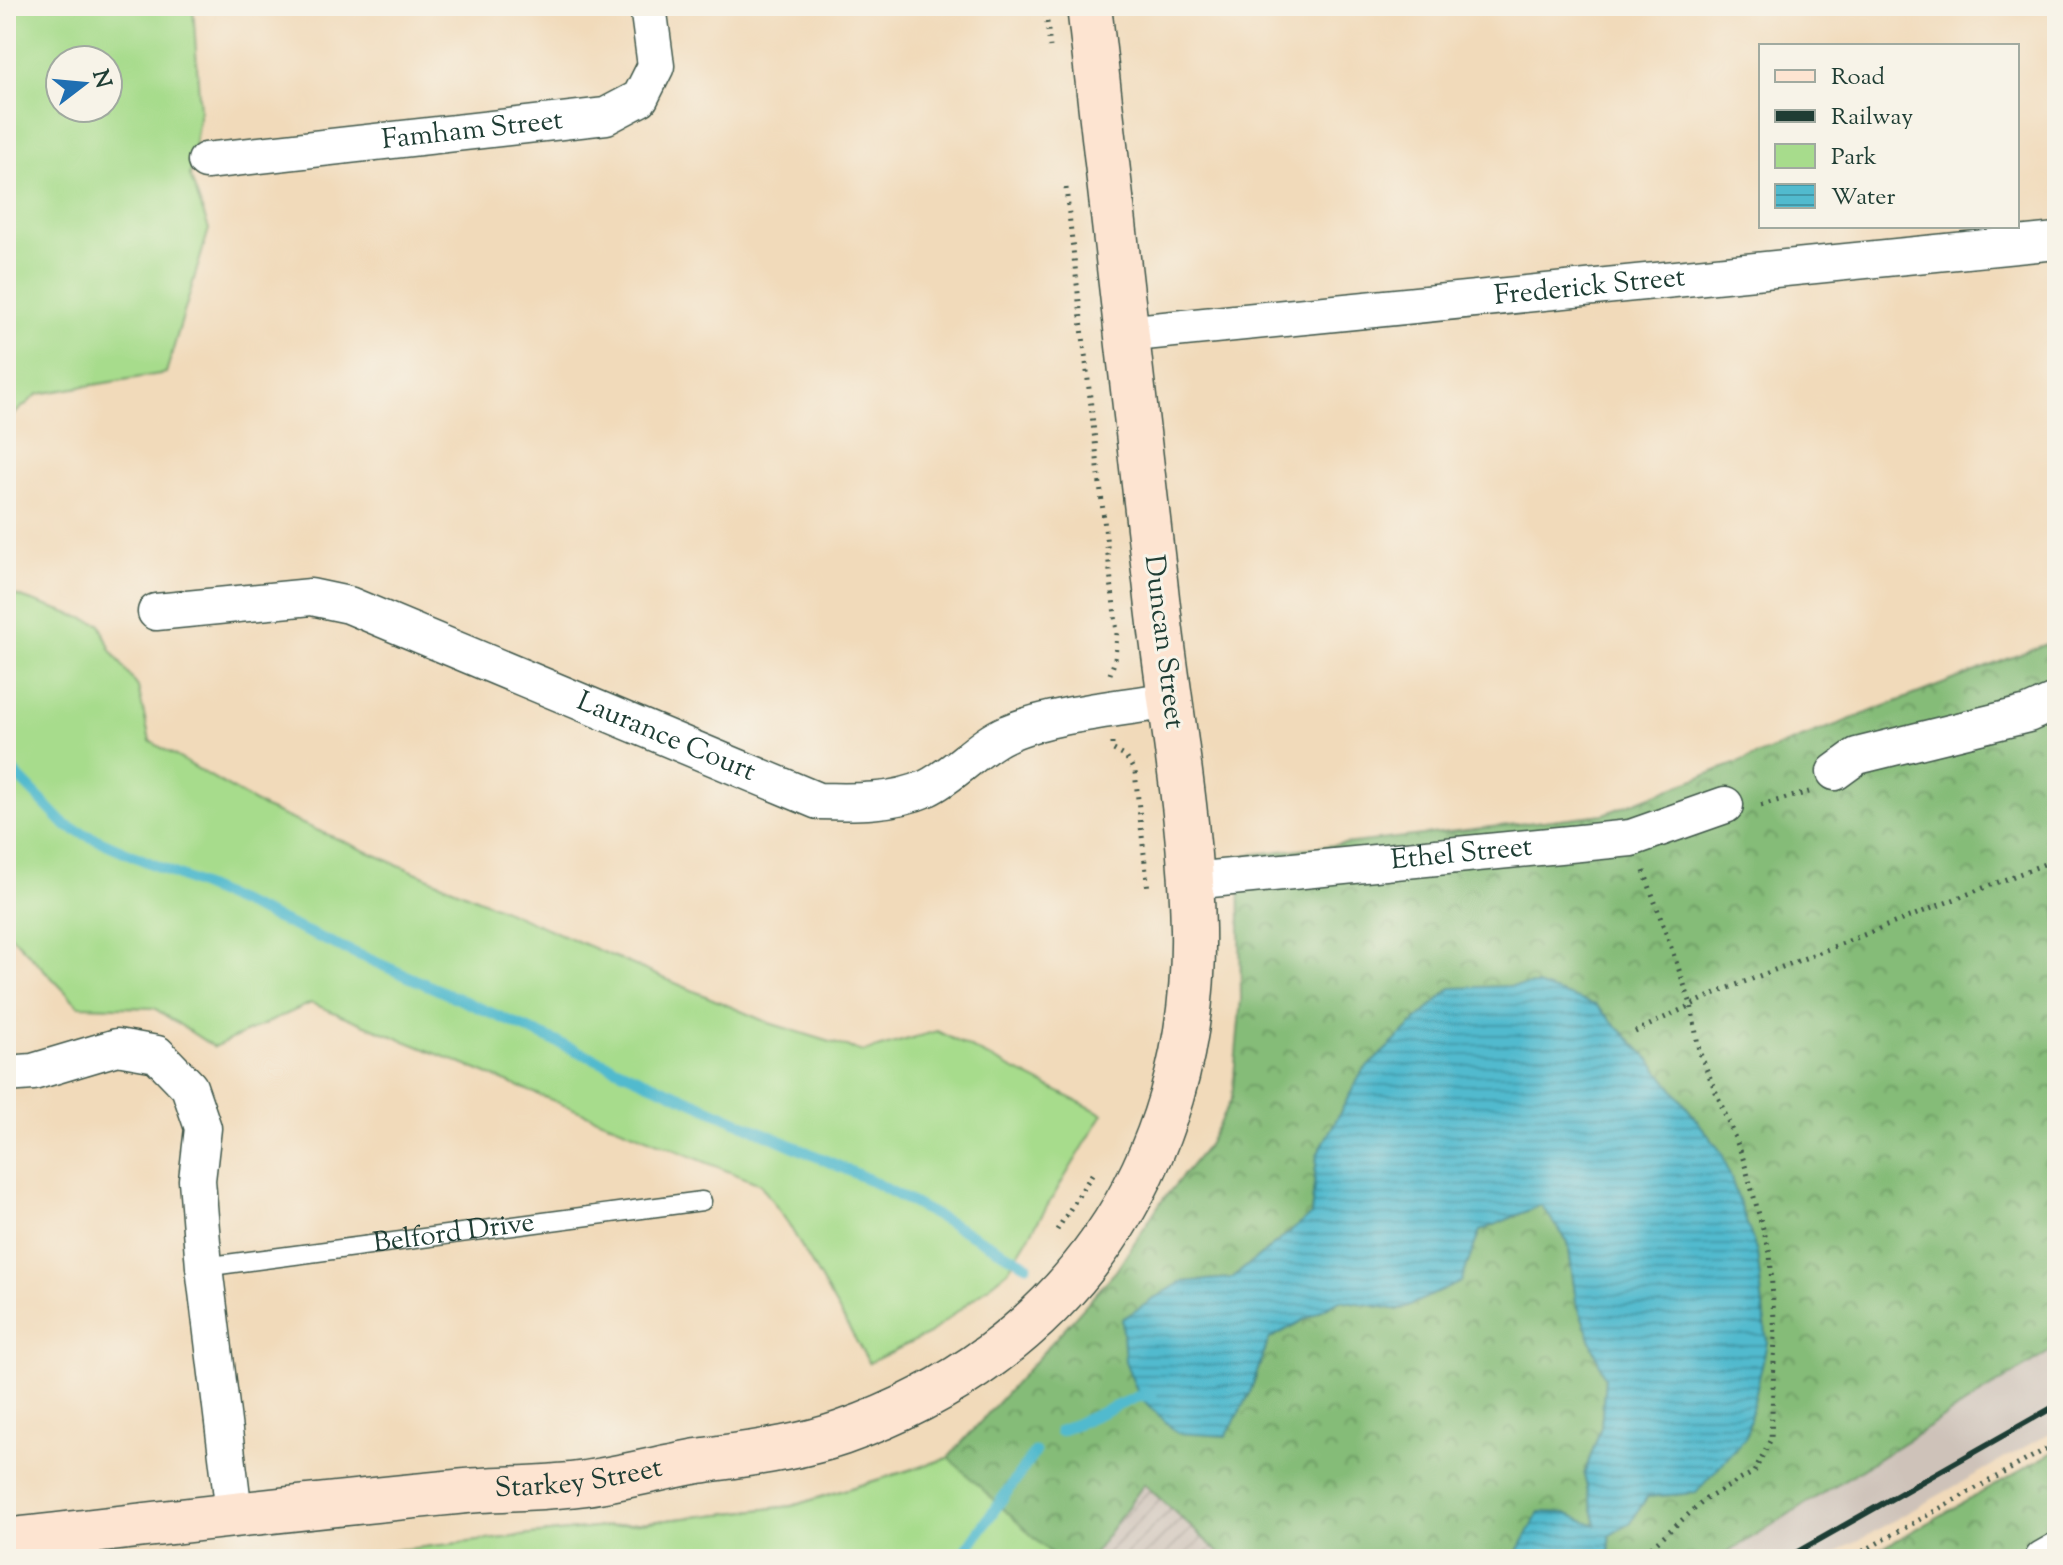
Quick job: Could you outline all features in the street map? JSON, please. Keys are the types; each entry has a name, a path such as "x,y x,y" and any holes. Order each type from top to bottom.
{"street":[{"name":"Famham Street","path":"206,161 606,116 640,98 656,66 648,6"},
{"name":"Duncan Street","path":"1089,6 1124,334 1171,700 1191,881 1193,937 1188,1031 1166,1117 1127,1207 1091,1258"},
{"name":"Frederick Street","path":"1124,334 2057,241"},
{"name":"Laurance Court","path":"156,612 311,597 349,605 818,801 858,802 897,797 927,787 1006,733 1035,724 1171,700"},
{"path":"1835,772 1857,756 2028,714 2057,701"},
{"name":"Ethel Street","path":"1191,881 1631,838 1725,805"},
{"path":"6,1074 33,1072 117,1047 157,1054 189,1087 203,1128 197,1180 204,1267 234,1513"},
{"name":"Starkey Street","path":"6,1541 234,1513 580,1484 838,1435 904,1408 1009,1345 1041,1315 1091,1258"},
{"path":"2043,1559 2057,1551"}],"lane":[{"name":"Belford Drive","path":"204,1267 702,1201"}],"path":[{"path":"1725,805 1745,808 1812,791 1835,772"},
{"path":"1630,1550 1644,1553 1706,1499 1754,1472 1771,1439 1775,1336 1770,1253 1742,1155 1699,1051 1691,1004 1631,838"},
{"path":"1635,1032 1691,1004 2057,859"},
{"path":"1849,1559 2057,1443"}],"shaded area":[{"path":"2057,1328 2057,1429 1825,1559 1666,1559"},
{"path":"1144,1484 1226,1559 1090,1559"}],"green space":[{"path":"6,6 193,6 200,111 190,176 209,229 166,373 38,394 6,421"},
{"path":"6,592 100,624 111,650 138,687 150,741 265,808 769,1023 863,1052 937,1031 1103,1114 1008,1271 929,1334 869,1363 788,1223 760,1184 311,1003 214,1047 154,1008 79,1006 6,930"},
{"path":"2057,640 2057,1347 1717,1559 1611,1559 1609,1536 1631,1522 1647,1497 1696,1493 1722,1153 1651,1061 1596,1005 1451,988 1362,1072 1317,1155 1311,1215 1232,1278 1181,1282 1249,1395 1269,1339 1340,1300 1399,1310 1460,1282 1480,1231 1541,1205 1568,1242 1576,1301 1605,1378 1601,1427 1584,1475 1596,1526 1565,1513 1539,1512 1517,1559 1226,1559 1144,1484 1090,1559 316,1559 792,1506 948,1458 1116,1271 1160,1203 1208,1145 1232,1098 1241,999 1239,856 1604,814"},
{"path":"2057,1450 2057,1559 1863,1559 2034,1463"},
{"path":"949,1458 1057,1559 316,1559 792,1506"}],"water":[{"path":"1537,985 1596,1005 1651,1061 1722,1153 1757,1252 1767,1343 1746,1437 1696,1493 1647,1497 1631,1522 1609,1536 1611,1559 1517,1559 1516,1555 1539,1512 1565,1513 1596,1525 1584,1475 1601,1427 1605,1378 1576,1301 1568,1242 1541,1205 1480,1231 1461,1282 1399,1310 1340,1300 1269,1339 1249,1395 1226,1436 1177,1433 1139,1396 1125,1361 1122,1319 1181,1282 1232,1278 1311,1215 1317,1155 1362,1072 1451,988"}],"waterway":[{"path":"6,764 66,826 868,1179 1027,1265"},
{"path":"1060,1431 1139,1396 1152,1396"},
{"path":"960,1559 1035,1452"}],"railway":[{"path":"1785,1559 2057,1405"}]}
